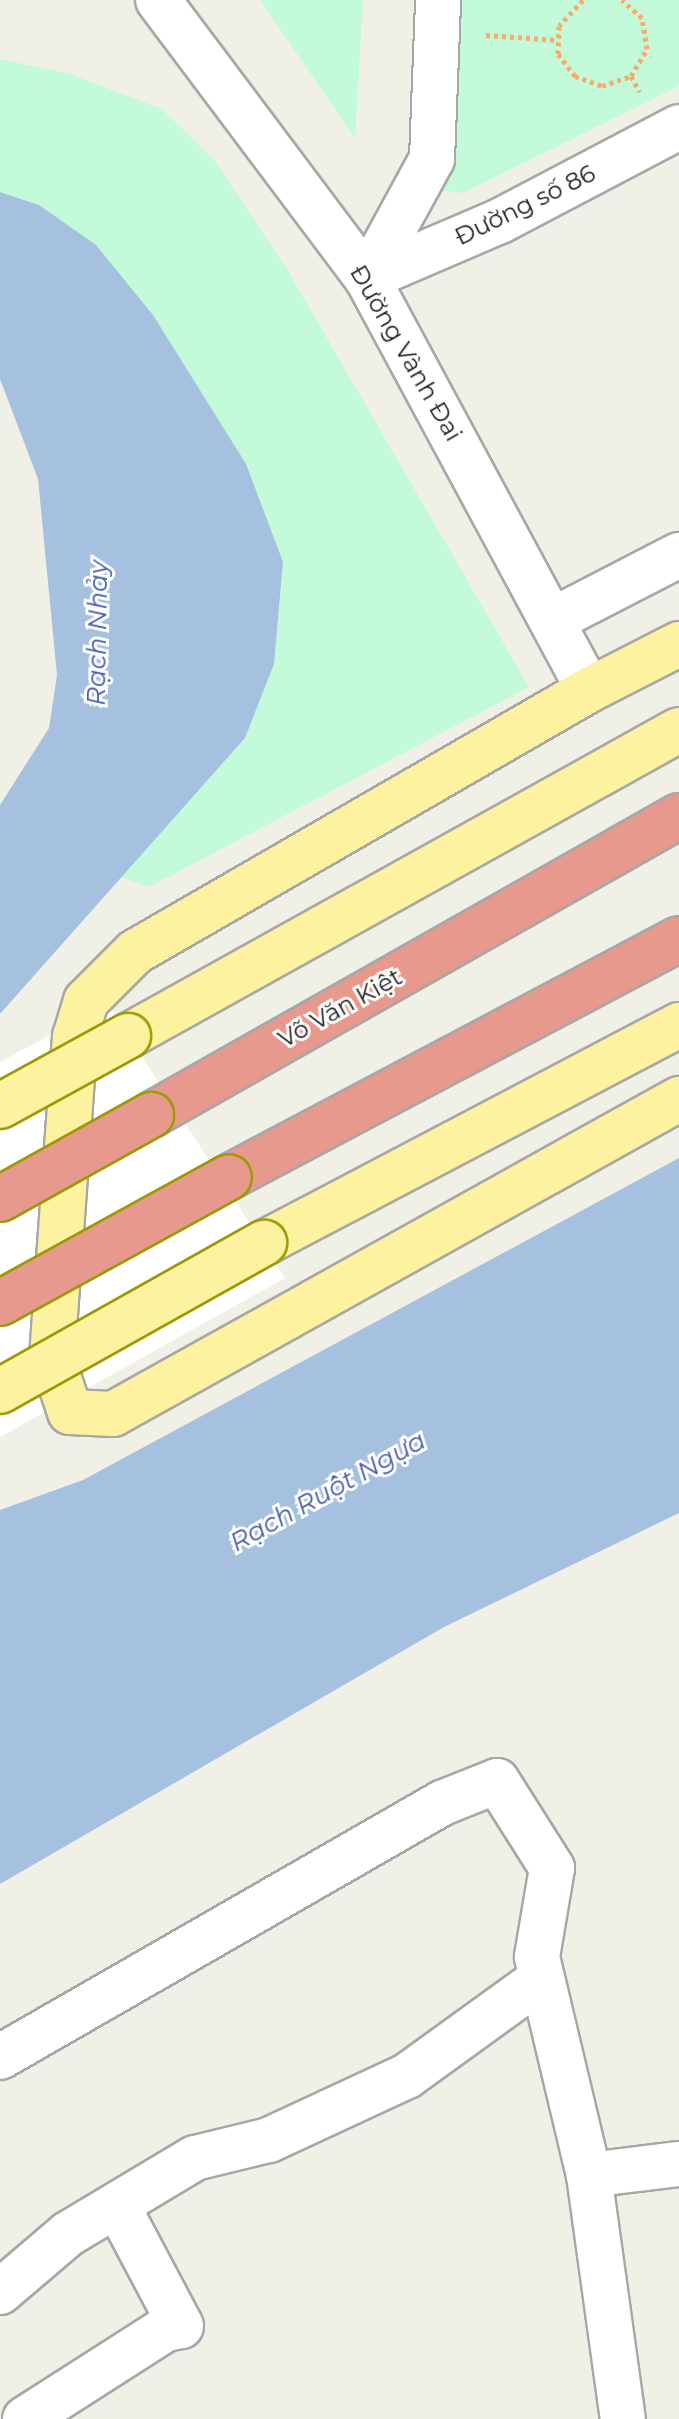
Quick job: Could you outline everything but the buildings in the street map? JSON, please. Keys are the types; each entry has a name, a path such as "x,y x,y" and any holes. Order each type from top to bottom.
{"highway":[{"name":"Võ Văn Kiệt","path":"0,1199 679,816"},
{"path":"0,1303 229,1177 679,939"}],"main road":[{"path":"679,644 589,690 135,952 86,1001 75,1036 52,1358 70,1412 113,1414 679,1099"},
{"path":"0,1106 679,730"},
{"path":"0,1391 264,1243 679,1025"}],"street":[{"name":"Đường Vành Đai","path":"158,0 367,278 589,690"},
{"path":"367,278 432,159 437,16"},
{"name":"Đường số 86","path":"367,278 500,221 679,127"},
{"path":"553,620 679,555"},
{"path":"0,2057 442,1803 497,1781 552,1868 537,1957 589,2175 623,2419"},
{"path":"0,2292 68,2234 195,2158 269,2140 407,2076 541,1979"},
{"path":"589,2175 679,2164"},
{"path":"25,2419 166,2329 181,2326 117,2205"}],"path":[{"path":"583,0 566,13 557,40 565,66 588,83 617,83 631,76 647,49 647,33 642,18 622,0"},
{"path":"437,16 557,40"}],"green space":[{"path":"260,0 363,0 355,138"},
{"path":"448,0 679,0 679,86 463,193 439,190"},
{"path":"0,59 70,74 162,109 216,162 287,269 529,687 149,887 121,877 245,738 274,664 283,562 39,205 0,192"}],"water":[{"name":"Rạch Nhảy","path":"0,192 39,205 96,245 153,315 246,464 283,562 274,664 245,738 0,1014 0,805 49,728 57,675 38,479 0,379"},
{"name":"Rạch Ruột Ngựa","path":"679,1158 679,1513 444,1627 0,1884 0,1510 83,1480"}],"pier":[{"path":"108,1004 285,1278 0,1437 0,1062"}]}
